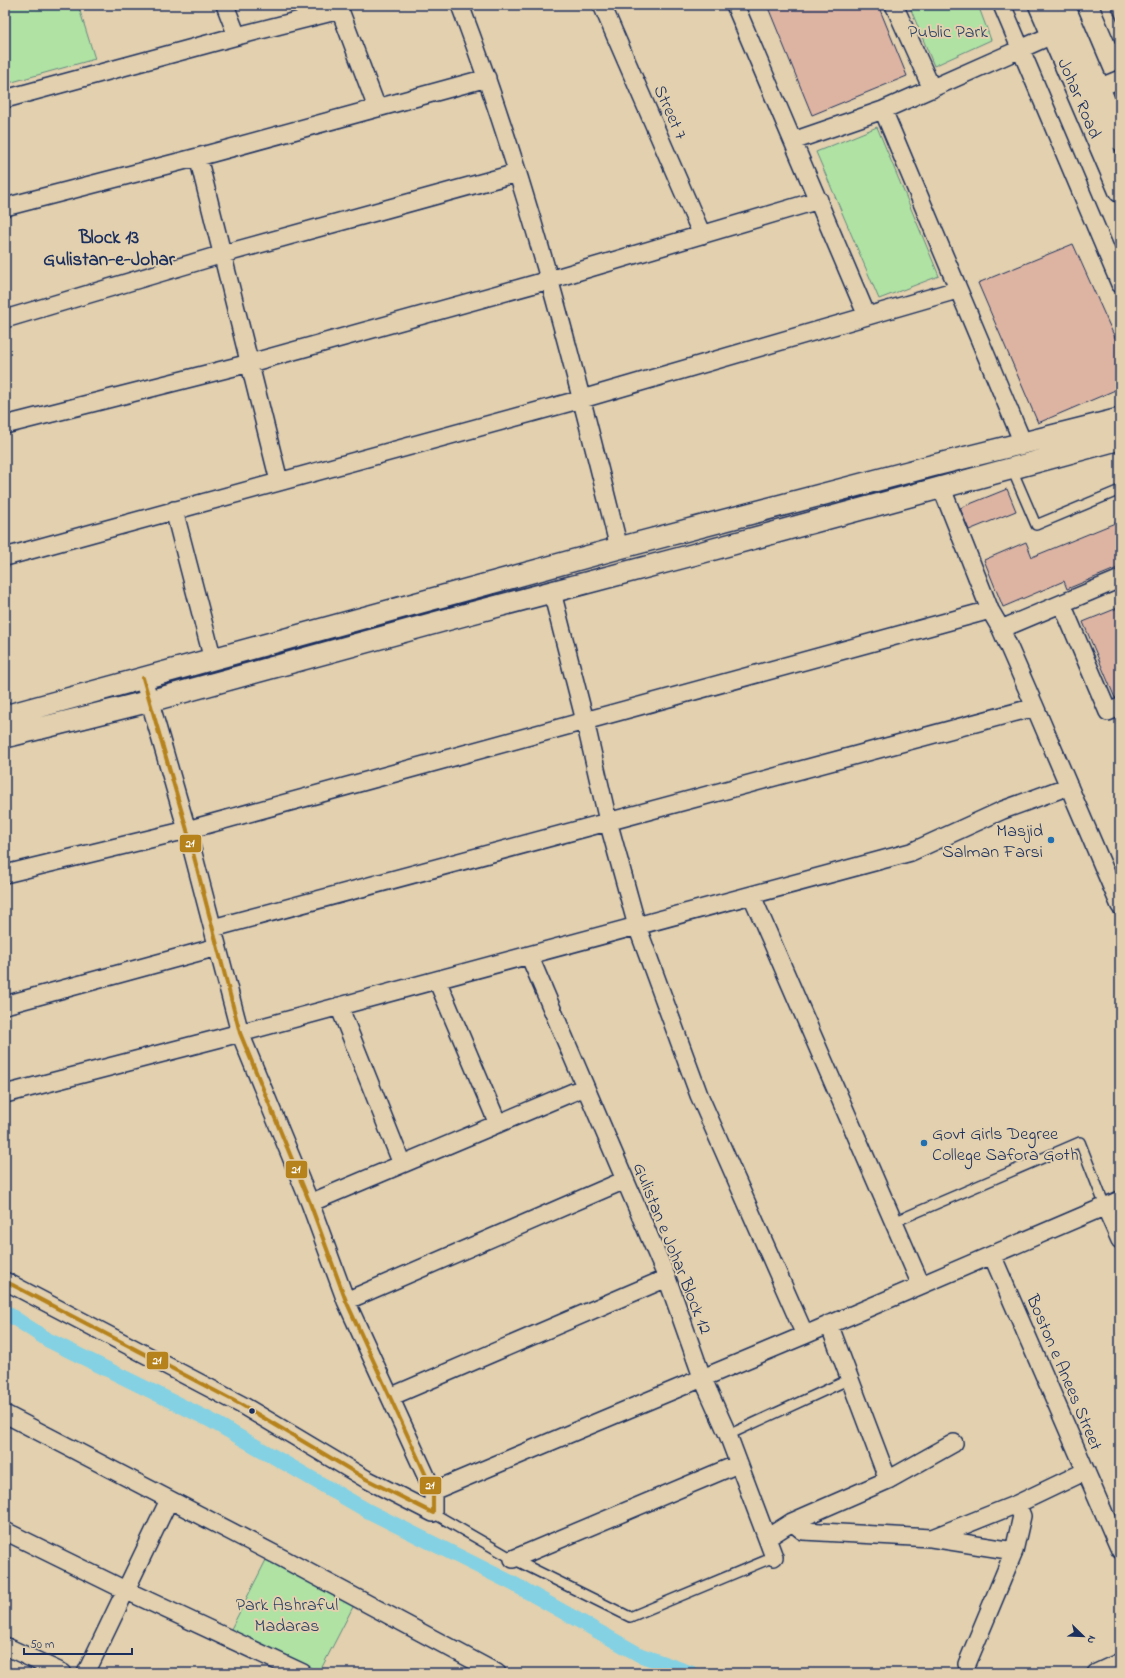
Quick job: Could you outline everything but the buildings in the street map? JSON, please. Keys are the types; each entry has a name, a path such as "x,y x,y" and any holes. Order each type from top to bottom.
{"main road":[{"name":"Johar Road","path":"1040,5 1120,191"},
{"name":"Johar Road","path":"1063,5 1120,139"}],"street":[{"path":"225,5 237,36"},
{"path":"460,5 487,78 549,280 582,399 619,548"},
{"name":"Street 7","path":"602,5 702,235"},
{"path":"735,5 867,316"},
{"path":"894,5 932,88"},
{"path":"1002,5 1120,284"},
{"path":"5,99 339,8 377,108"},
{"path":"792,141 883,110 1052,35"},
{"path":"5,207 198,157 487,78"},
{"path":"1098,88 1120,79"},
{"path":"883,110 957,290 1023,443"},
{"path":"198,157 279,481"},
{"path":"5,319 223,254 517,173"},
{"path":"5,425 250,363 549,280 819,200"},
{"path":"5,557 582,399 957,290"},
{"path":"5,716 619,548 1120,418"},
{"path":"5,737 150,701 475,612 692,555 1011,467 1120,439"},
{"path":"941,486 990,610 1001,629 1036,707 1120,906"},
{"path":"174,510 213,660"},
{"path":"1001,629 1120,579"},
{"path":"469,590 475,612"},
{"path":"552,592 585,721 608,821 637,926 699,1095 805,1335"},
{"path":"1062,604 1108,712 1120,707"},
{"path":"5,874 187,830 990,610"},
{"path":"5,1281 242,1405 366,1479 433,1513 433,1491 346,1301 310,1203 240,1033 187,830 143,678"},
{"path":"213,928 1036,707"},
{"path":"5,1094 240,1033 911,852 1003,810 1069,786"},
{"path":"752,896 921,1285"},
{"path":"5,1005 217,947"},
{"name":"Gulistan e Johar Block 12","path":"529,955 667,1278 702,1377 728,1435 774,1557"},
{"path":"437,980 498,1124"},
{"path":"339,1006 402,1164"},
{"path":"310,1203 585,1087"},
{"path":"346,1301 625,1180"},
{"path":"433,1491 805,1335 1112,1203 1120,1240"},
{"name":"Boston e Anees Street","path":"992,1255 1120,1550"},
{"path":"390,1397 667,1278"},
{"path":"829,1324 888,1480"},
{"path":"5,1414 497,1673"},
{"path":"767,1538 792,1522 888,1480 954,1443"},
{"path":"513,1559 738,1464"},
{"path":"931,1538 1017,1504 1086,1471"},
{"path":"86,1673 169,1500"},
{"path":"967,1664 1014,1551 1022,1516 1017,1504"},
{"path":"792,1522 802,1531 931,1538 1014,1551"},
{"path":"5,1531 125,1590 303,1673"},
{"path":"5,1646 63,1673"},
{"path":"1096,1673 1120,1662"}],"lane":[{"path":"1105,5 1120,40"},
{"path":"1011,467 1036,525 1120,490"},
{"path":"894,1222 1080,1142 1112,1203"},
{"path":"728,1435 850,1379"},
{"path":"433,1513 513,1559 630,1618 774,1557"}],"green space":[{"path":"5,5 78,5 95,59 5,84"},
{"name":"Public Park","path":"909,5 978,5 991,40 934,66"},
{"path":"877,127 939,276 879,299 816,152"},
{"name":"Park Ashraful Madaras","path":"267,1558 355,1603 319,1673 312,1673 230,1631"}],"waterway":[{"path":"5,1312 48,1340 210,1420 368,1511 512,1583 640,1655 691,1673"}],"transit line":[{"name":"21","path":"5,1281 242,1405 366,1479 433,1513 433,1491 346,1301 310,1203 240,1033 187,830 143,678"}],"place":[{"name":"Masjid Salman Farsi","path":"1051,840"},
{"name":"Govt Girls Degree College Safora Goth","path":"924,1143"}],"district":[{"name":"Block 13 Gulistan-e-Johar","path":"109,247"}]}
